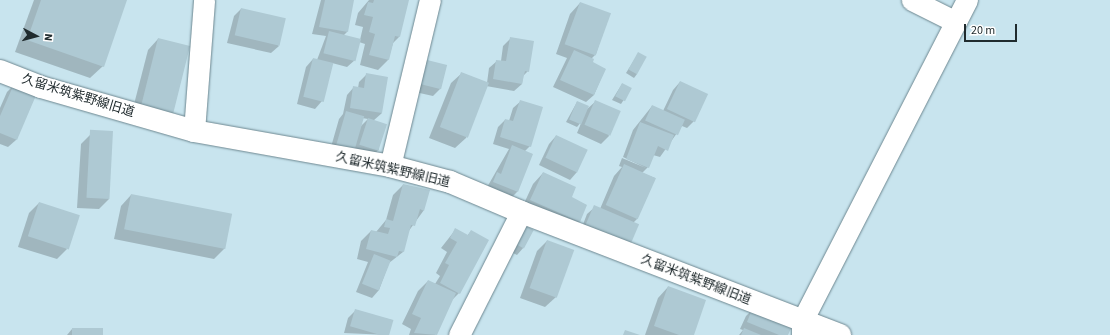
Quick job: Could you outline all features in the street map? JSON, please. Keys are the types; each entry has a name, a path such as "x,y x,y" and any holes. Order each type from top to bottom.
{"street":[{"path":"194,131 204,0"},
{"path":"390,166 430,0"},
{"path":"912,0 956,22"},
{"path":"802,328 967,0"},
{"name":"久留米筑紫野線旧道","path":"0,71 41,87 194,131 390,166 450,182 802,328 840,335"},
{"path":"459,335 521,212"}],"building":[{"path":"41,0 127,0 104,67 27,40"},
{"path":"325,0 354,0 348,32 319,27"},
{"path":"374,0 409,0 400,37 395,36 389,60 369,55 375,34 369,32 373,17 364,15 368,2 373,3"},
{"path":"580,2 611,13 596,56 565,44"},
{"path":"241,8 286,18 280,46 235,35"},
{"path":"329,31 361,39 355,61 323,53"},
{"path":"510,37 534,41 529,72 525,71 522,84 493,79 496,60 506,61"},
{"path":"158,38 190,46 173,114 141,106"},
{"path":"574,50 594,59 593,62 606,69 594,95 560,80"},
{"path":"638,52 647,57 637,74 628,69"},
{"path":"313,58 333,63 324,102 303,97"},
{"path":"419,58 447,65 441,89 413,82"},
{"path":"461,72 489,83 468,138 440,127"},
{"path":"366,73 388,77 382,113 350,108 353,86 364,88"},
{"path":"680,81 708,94 695,122 667,109"},
{"path":"622,83 632,88 625,101 615,96"},
{"path":"14,84 37,93 17,140 0,133 0,116"},
{"path":"520,100 543,107 531,147 500,137 505,119 513,121"},
{"path":"595,100 621,111 610,136 584,125"},
{"path":"577,101 589,106 581,124 569,119"},
{"path":"652,105 685,120 678,135 645,121"},
{"path":"346,111 364,116 354,152 336,147"},
{"path":"368,118 387,124 378,151 359,145"},
{"path":"640,122 674,135 668,151 658,146 649,168 626,159"},
{"path":"90,130 113,131 109,199 86,198"},
{"path":"556,135 588,150 577,172 545,158"},
{"path":"512,145 533,154 518,192 493,182 497,172 501,174"},
{"path":"624,164 656,178 638,219 606,205"},
{"path":"543,172 576,187 572,197 587,205 580,222 530,200"},
{"path":"403,184 430,190 424,211 420,209 415,226 411,225 404,252 399,251 397,257 366,249 371,230 388,234 390,228 384,227 386,219 393,221"},
{"path":"131,194 232,214 225,249 124,229"},
{"path":"39,202 80,215 69,250 28,236"},
{"path":"594,205 639,224 630,246 585,227"},
{"path":"517,221 534,230 524,248 507,240"},
{"path":"455,228 468,235 471,230 489,240 460,294 440,283 449,265 445,263 457,242 450,238"},
{"path":"547,240 574,250 557,298 530,288"},
{"path":"374,254 391,261 379,290 362,284"},
{"path":"428,280 456,293 437,335 414,333 421,318 412,314"},
{"path":"668,286 706,300 694,335 679,335 654,326"},
{"path":"753,307 793,324 788,335 779,335 747,322"},
{"path":"355,309 393,320 389,335 380,335 350,326"},
{"path":"72,328 103,328 103,335 72,335"},
{"path":"744,328 761,335 741,335"},
{"path":"625,330 640,335 623,335"}]}
